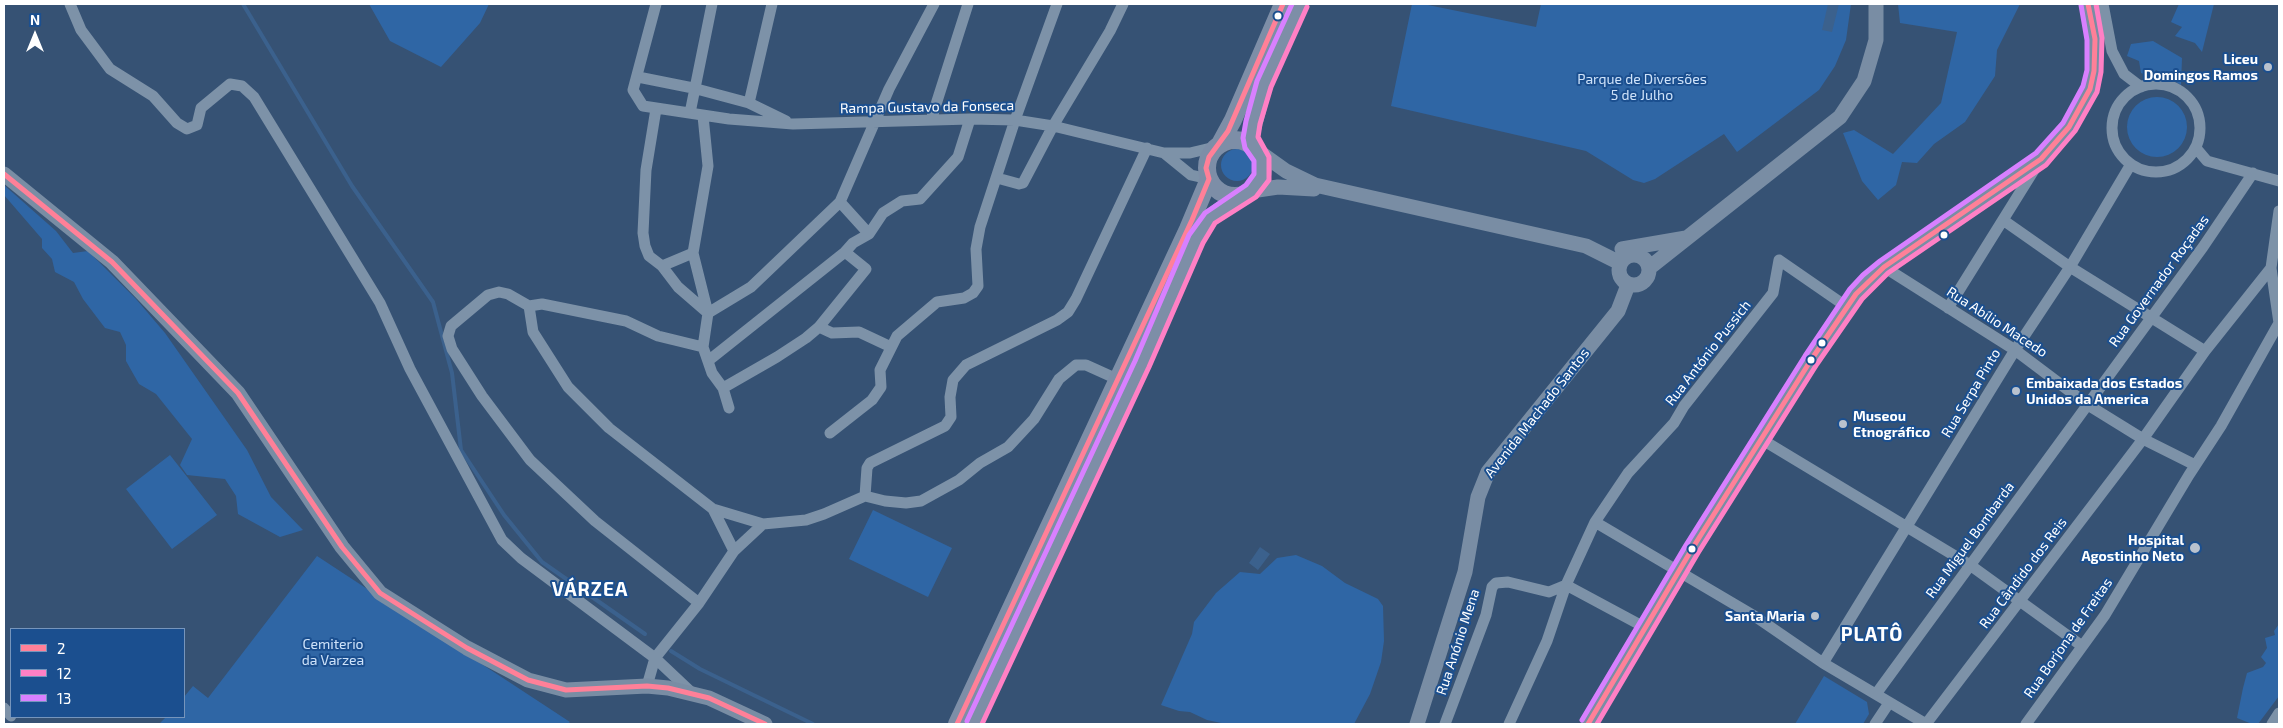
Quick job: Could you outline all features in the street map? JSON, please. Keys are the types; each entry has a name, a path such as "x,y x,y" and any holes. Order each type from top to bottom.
{"main road":[{"path":"1247,193 1234,196 1219,192 1209,179 1206,168 1209,157 1233,120 1283,4"},
{"path":"974,724 1138,371 1196,239 1210,218 1258,185 1263,168 1250,136 1264,84 1300,4"},
{"path":"1217,146 1230,140 1242,140 1255,148"},
{"path":"957,724 1188,229 1209,179"}],"street":[{"path":"70,4 82,30 110,69 153,96 177,123 187,129 197,125 201,108 230,84 242,86 254,97 380,303 410,369 502,540 521,558 654,658 691,692 748,721 765,724"},
{"path":"656,4 633,90 643,106 703,116 793,124"},
{"path":"690,113 693,88 712,4"},
{"path":"749,103 772,4"},
{"path":"708,313 751,288 840,202 889,89 934,4"},
{"path":"930,120 968,4"},
{"path":"830,433 872,400 881,386 880,370 897,336 937,302 964,298 973,293 978,286 976,249 980,227 1015,120 1057,4"},
{"path":"997,178 1019,184 1023,183 1053,126 1110,31 1123,4"},
{"path":"1649,268 1840,117 1864,81 1876,40 1876,4"},
{"path":"1948,308 2041,158 2069,127 2090,89 2094,71 2095,39 2088,4"},
{"path":"2103,4 2112,52 2124,74 2141,87"},
{"name":"Rampa Gustavo da Fonseca","path":"638,77 693,88 749,103 793,124 970,119 1015,120 1053,126 1164,153 1201,152 1217,146"},
{"path":"2156,84 2170,87 2189,99 2199,118 2200,133 2196,148 2181,164 2167,171 2144,170 2131,164 2117,148 2112,134 2113,120 2117,108 2125,97 2141,87 2156,84"},
{"path":"656,109 646,170 643,233 645,246 649,256 662,266 678,287 708,313"},
{"path":"703,116 708,166 693,253 708,313 703,347 712,373 723,388 730,408"},
{"path":"708,361 845,252 853,243 869,234 883,213 902,201 920,199 958,157 970,119"},
{"path":"865,496 866,468 870,463 945,426 951,418 950,397 953,380 966,365 1057,320 1068,312 1076,299 1147,148"},
{"path":"1255,148 1286,172 1315,185 1586,246 1620,263"},
{"path":"2196,148 2207,161 2279,181"},
{"name":"Rampa Gustavo da Fonseca","path":"1164,153 1191,175 1209,179"},
{"path":"1588,724 1679,570 1847,307 1868,280 2041,158"},
{"name":"Rua Serpa Pinto","path":"1823,663 2015,350 2070,267 2131,164"},
{"name":"Rua Governador Roçadas","path":"2088,405 2203,247 2253,173"},
{"path":"4,174 112,262 238,393 342,547 380,593 467,648 528,680 566,690 609,690 647,686 691,692"},
{"path":"1247,193 1292,187 1341,192"},
{"path":"840,202 869,234"},
{"path":"2271,268 2279,210"},
{"path":"2003,220 2070,267 2206,350"},
{"path":"1598,251 1687,238"},
{"path":"723,388 777,357 819,327 866,269 845,252"},
{"path":"662,266 693,253"},
{"path":"1628,256 1638,256 1646,262 1649,268 1648,276 1642,283 1628,285 1619,276 1620,263 1628,256"},
{"name":"Rua António Pussich","path":"1595,522 1628,473 1674,422 1684,406 1773,293 1779,260 1847,307"},
{"name":"Rua Abílio Macedo","path":"1884,267 2015,350 2088,405 2143,439 2195,465"},
{"name":"Rua Cândido dos Reis","path":"1926,724 2143,439 2206,350 2271,268"},
{"name":"Rua Borjona de Freitas","path":"2026,724 2105,614 2195,465 2221,426 2279,323 2271,268"},
{"name":"Avenida Machado Santos","path":"1417,724 1465,572 1478,497 1488,472 1618,311 1628,285"},
{"path":"699,603 595,521 530,460 482,396 452,349 448,336 450,326 488,295 499,292 508,294 529,306 542,304 626,321 658,336 703,347"},
{"path":"529,306 533,332 568,387 609,428 712,509 763,524 806,520 865,496 885,501 906,503 921,501 959,480 980,463 1008,447 1025,431 1059,379 1076,365 1086,365 1117,379"},
{"path":"819,327 832,333 859,332 891,347"},
{"name":"Rua Miguel Bombarda","path":"1876,694 2088,405"},
{"path":"1761,440 1970,565 2019,603 2082,646"},
{"path":"712,509 734,551"},
{"path":"1509,724 1547,641 1566,585 1595,522 1679,570 1756,617 1823,663 1926,724"},
{"path":"647,686 654,658 699,603 734,551 763,524"},
{"name":"Rua Anónio Mena","path":"1445,724 1477,640 1492,587 1496,583 1508,582 1549,592 1566,585"},
{"path":"1566,585 1646,628"},
{"path":"1875,724 1889,703"},
{"path":"2272,724 2279,713"}],"green space":[{"path":"369,4 489,4 480,23 441,67 390,41"},
{"name":"Parque de Diversões 5 de Julho","path":"1412,4 1423,4 1536,27 1541,4 1851,4 1846,40 1835,66 1819,90 1737,152 1724,134 1655,179 1644,183 1633,180 1586,151 1391,106"},
{"path":"1898,4 2020,4 1997,50 1995,76 1965,122 1934,144 1917,163 1902,162 1896,185 1878,200 1862,181 1843,133 1854,130 1893,154 1941,103 1957,32 1900,23"},
{"path":"2179,4 2214,4 2202,52 2195,43 2175,36 2182,27 2171,22"},
{"path":"2153,41 2182,58 2181,85 2156,70 2152,77 2141,73 2139,61 2127,56 2131,44"},
{"path":"2157,97 2174,102 2182,110 2187,127 2182,144 2174,152 2157,157 2140,152 2132,144 2127,127 2132,110 2140,102"},
{"path":"1237,149 1243,150 1248,154 1252,159 1252,171 1248,176 1243,180 1237,181 1231,180 1226,176 1222,171 1221,165 1222,159 1226,154 1231,150"},
{"path":"4,185 56,231 73,253 88,251 136,299 165,333 247,450 271,497 303,530 280,537 238,514 236,496 225,479 187,475 180,465 192,439 156,394 139,384 126,361 126,345 120,332 105,328 83,299 74,282 55,272 52,259 42,248 42,239 4,195"},
{"path":"170,455 217,515 172,549 126,489"},
{"path":"873,510 952,548 928,597 849,559"},
{"path":"1296,555 1322,566 1345,583 1378,599 1383,606 1384,641 1381,662 1370,694 1354,724 1226,724 1161,705 1192,634 1194,622 1216,593 1240,572 1260,574 1277,558"},
{"name":"Cemiterio da Varzea","path":"317,556 570,722 568,724 159,724 165,718 185,718 185,696 193,686 208,698"},
{"path":"2279,624 2279,696 2258,724 2252,724 2237,718 2247,673 2263,667 2266,663 2261,657 2267,648 2265,638 2275,635 2274,631"},
{"path":"1824,676 1867,702 1869,714 1863,724 1795,724"}],"shaded area":[{"path":"1828,4 1839,4 1832,32 1822,30"},
{"path":"1260,547 1270,554 1258,570 1249,563"}],"waterway":[{"path":"243,4 352,186 433,302 452,373 461,450 504,515 542,562 645,634"},
{"path":"671,651 700,669 813,724"}],"transit line":[{"name":"2","path":"957,724 1192,220 1209,179 1206,168 1209,157 1228,131 1283,4"},
{"name":"13","path":"967,721 1135,361 1189,235 1205,213 1246,185 1254,174 1254,161 1245,148 1243,138 1246,121 1257,81 1292,4"},
{"name":"2","path":"1588,724 1692,549 1811,360 1856,294 1884,267 2041,159 2069,127 2090,89 2094,71 2095,39 2088,4"},
{"name":"12","path":"1597,724 1698,553 1817,364 1862,299 1888,273 2046,165 2075,131 2097,92 2101,72 2102,38 2096,4"},
{"name":"13","path":"1582,720 1686,545 1805,356 1850,289 1880,261 2036,153 2063,123 2083,86 2087,70 2087,40 2081,5"},
{"name":"12","path":"982,724 1149,367 1203,243 1215,223 1256,197 1269,180 1269,157 1258,137 1260,124 1271,87 1307,7"},
{"name":"2","path":"4,174 112,262 238,393 342,547 380,593 467,648 528,680 566,690 647,686 668,688 709,698 765,724"}],"place":[{"name":"Liceu Domingos Ramos","path":"2268,67"},
{"name":"Embaixada dos Estados Unidos da America","path":"2016,391"},
{"name":"Museou Etnográfico","path":"1843,424"},
{"name":"Hospital Agostinho Neto","path":"2195,548"},
{"name":"Santa Maria","path":"1815,616"}],"district":[{"name":"VÁRZEA","path":"590,590"},
{"name":"PLATÔ","path":"1872,635"}]}
